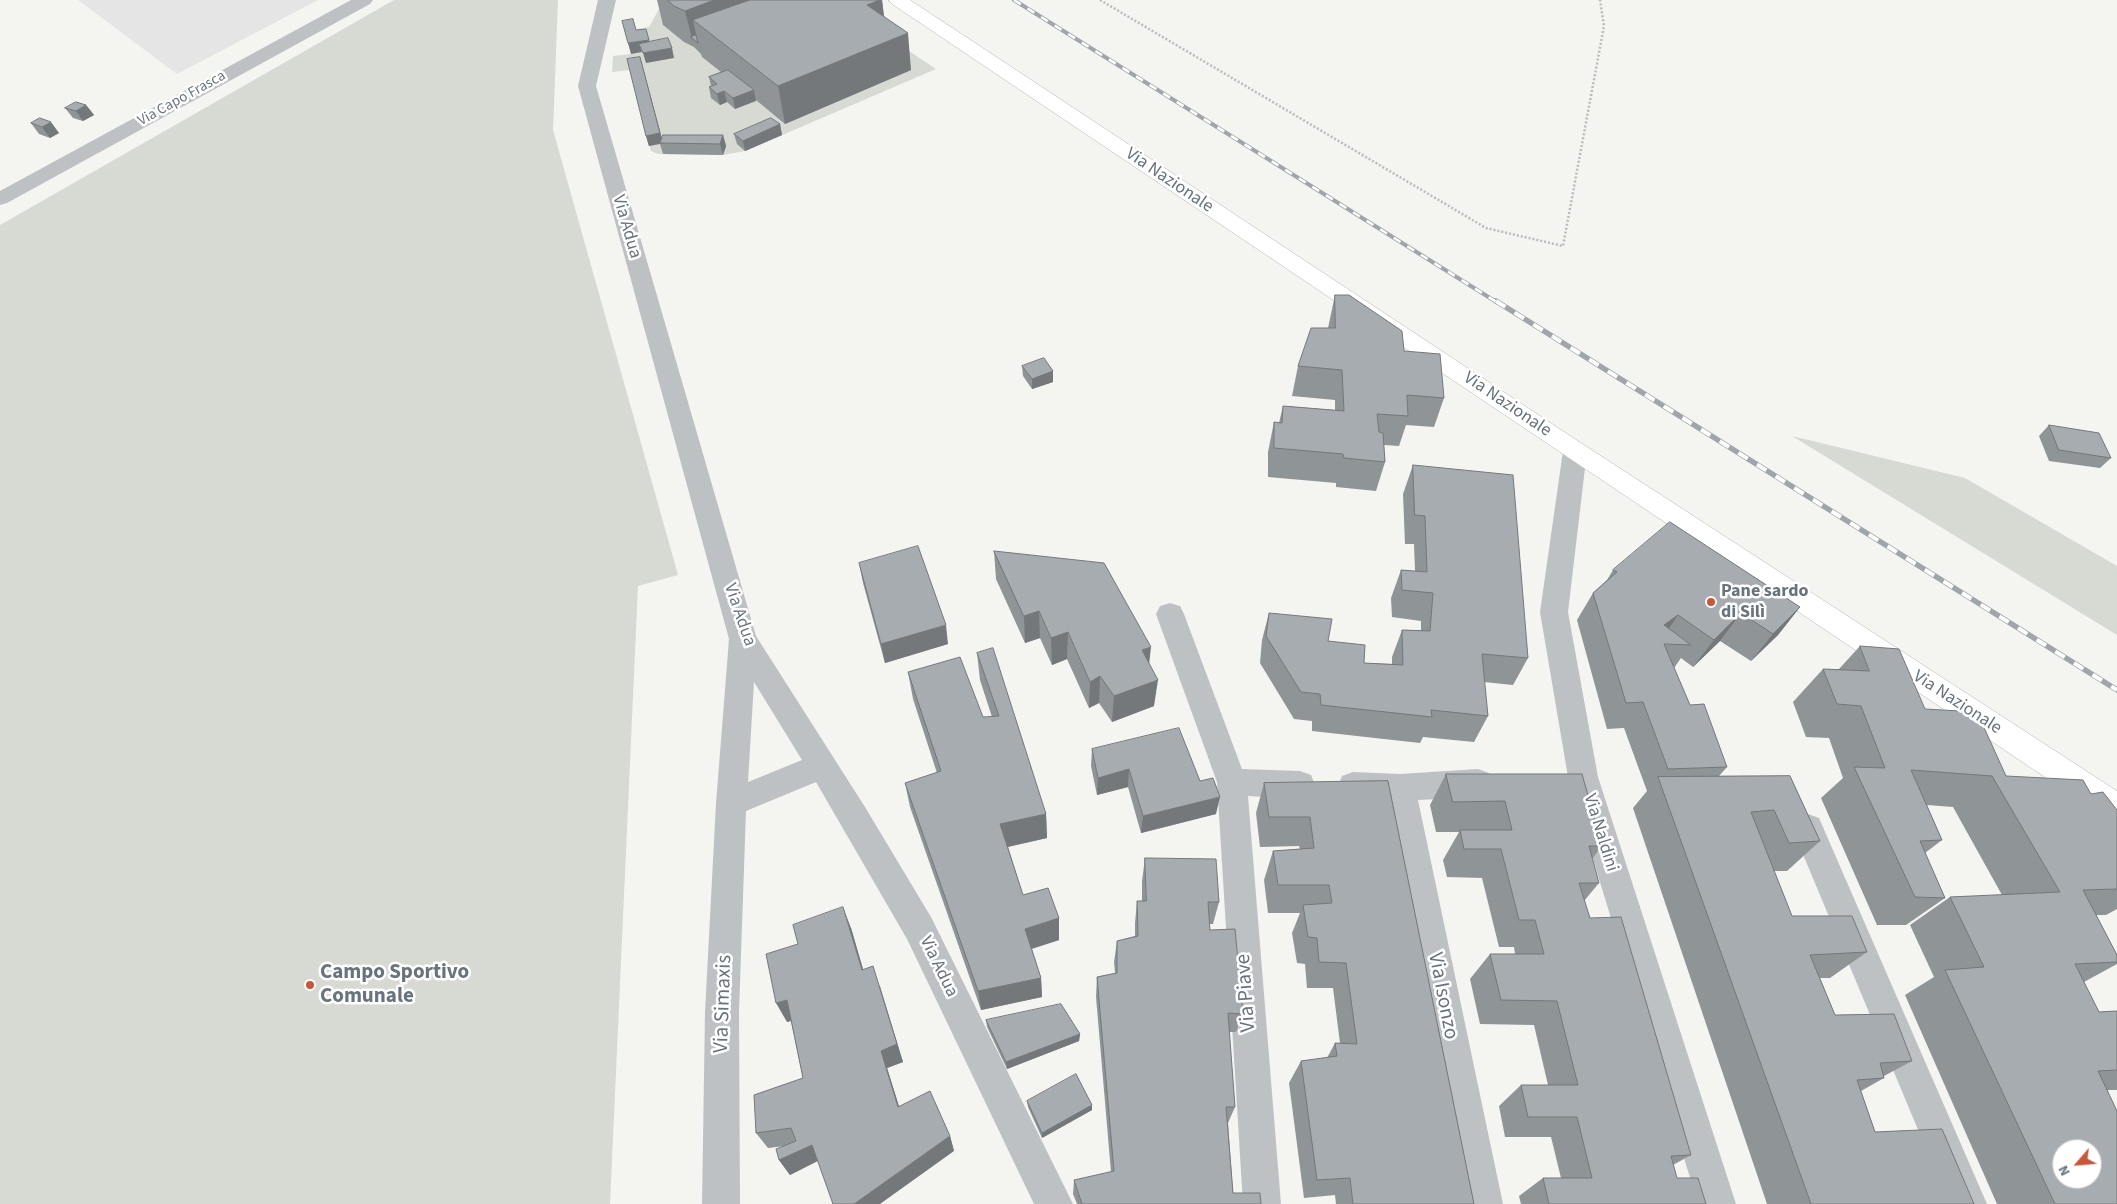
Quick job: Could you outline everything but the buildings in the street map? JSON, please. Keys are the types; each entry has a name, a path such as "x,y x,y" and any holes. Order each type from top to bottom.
{"main road":[{"name":"Via Nazionale","path":"898,0 1575,451 2117,808"}],"street":[{"name":"Via Capo Frasca","path":"0,199 364,0"},
{"name":"Via Adua","path":"607,0 587,86 743,640 822,766 919,928 1054,1204"},
{"name":"Via Naldini","path":"1575,451 1554,612 1569,778 1717,1204"},
{"name":"Via Piave","path":"1170,614 1232,782 1262,1204"},
{"name":"Via Simaxis","path":"721,1204 722,1012 731,803 743,640"},
{"path":"731,803 822,766"},
{"path":"1232,782 1400,788 1506,782"},
{"name":"Via Isonzo","path":"1400,788 1484,1204"},
{"path":"1808,828 1968,1204"}],"path":[{"path":"1100,0 1486,228 1563,246 1604,26 1600,0"}],"shaded area":[{"path":"78,0 318,0 177,74"},
{"path":"394,0 558,0 553,130 678,575 638,586 610,1204 0,1204 0,225"},
{"path":"664,0 833,0 936,69 745,151 723,155 658,154 651,151 630,70 612,72 613,56 631,54 625,31 649,27"},
{"path":"1792,436 1965,478 2117,566 2117,635"}],"railway":[{"path":"1014,0 1498,303"},
{"path":"1496,301 2117,690"}],"place":[{"name":"Pane sardo di Silì","path":"1711,602"},
{"name":"Campo Sportivo Comunale","path":"310,985"}]}
